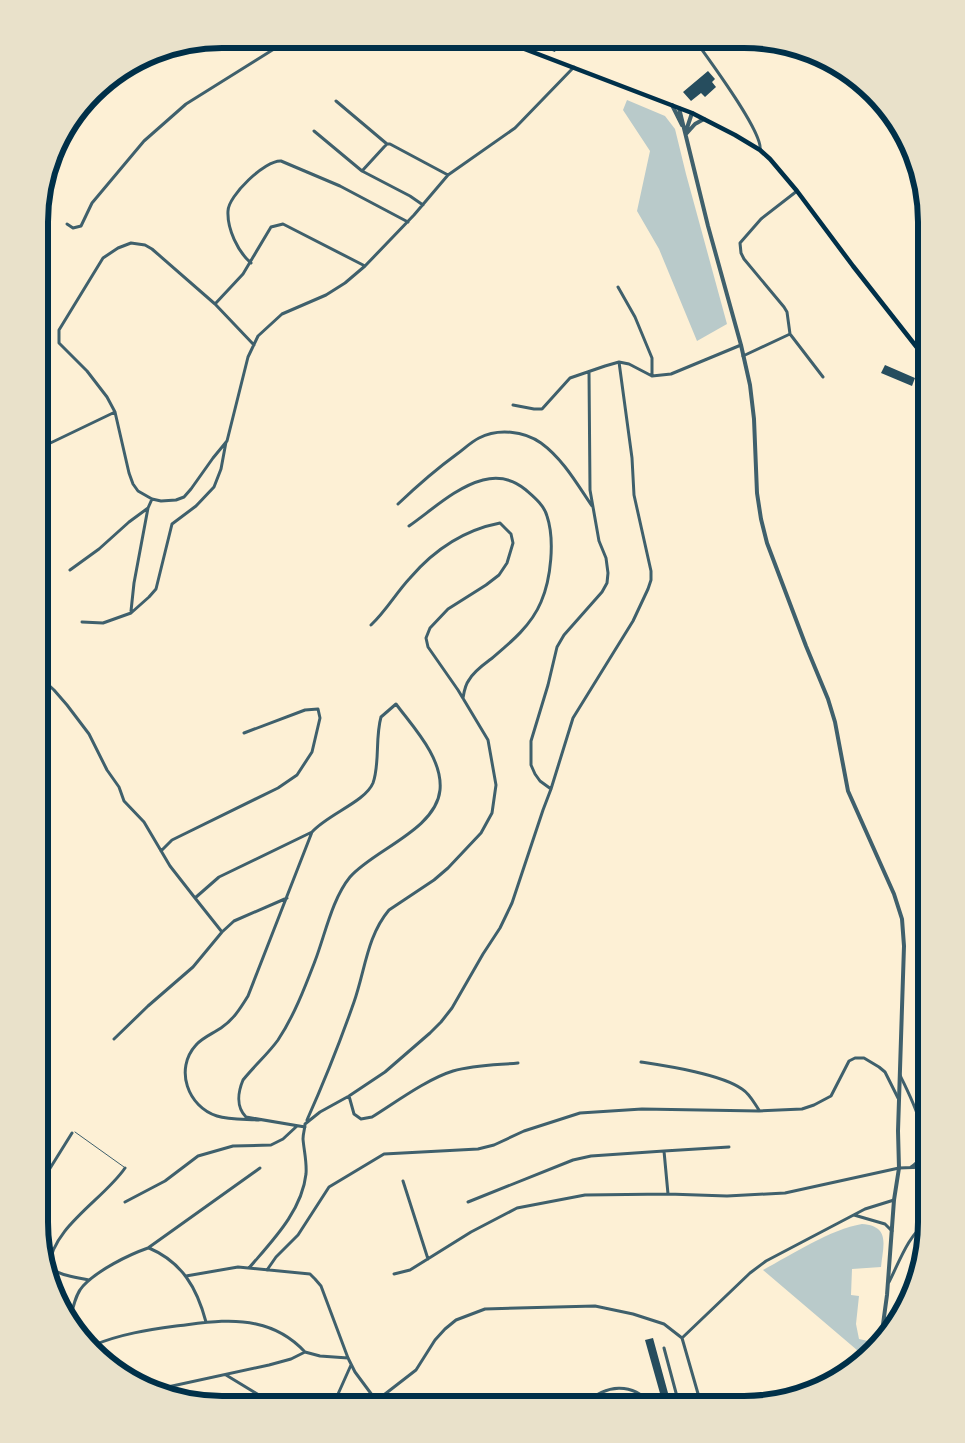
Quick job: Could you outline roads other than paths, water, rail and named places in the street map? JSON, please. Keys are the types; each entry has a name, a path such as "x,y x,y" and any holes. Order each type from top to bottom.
{"main road":[{"path":"523,48 692,113 760,150 798,191 853,266 918,349"}],"street":[{"path":"67,224 73,228 81,226 102,189 144,141 186,104 276,48"},
{"path":"701,48 727,84 746,116 761,145 760,150"},
{"path":"82,622 103,623 131,613 156,589 172,524 196,506 214,487 221,468 226,441 248,357 258,336 282,314 326,295 345,283 365,266 424,205 448,175 515,128 574,67"},
{"path":"336,101 387,144 448,175"},
{"path":"672,105 686,132"},
{"path":"679,108 750,385 754,419 757,493 767,543 828,699 835,722 848,791 894,894 902,919 904,946 899,1099 899,1168 894,1200 883,1325"},
{"path":"686,132 692,113"},
{"path":"686,132 704,119"},
{"path":"314,131 362,172 424,205"},
{"path":"362,172 387,144"},
{"path":"251,263 241,253 230,225 228,210 230,202 249,180 274,161 281,161 340,186 408,222"},
{"path":"798,191 760,219 747,232 740,243 741,254 787,312 790,334 823,376"},
{"path":"215,304 235,284 251,263 271,227 283,224 365,266"},
{"path":"226,441 184,497 176,500 152,499 138,491 133,484 115,412 107,397 87,372 65,352 59,343 59,330 103,258 118,248 131,243 145,245 152,249 215,304 254,345"},
{"path":"618,286 635,317 652,358 652,376"},
{"path":"743,356 790,334"},
{"path":"513,405 542,409 570,378 619,362 629,364 652,376 671,374 741,346"},
{"path":"195,898 219,877 312,832 326,819 370,789 374,776 380,718 396,704 430,750 438,775 440,788 438,796 429,814 410,833 356,871 343,888 290,1019 277,1041 243,1080 239,1096 242,1113 246,1117 259,1120 305,1126 320,1112 349,1096 385,1072 441,1022 452,1008 500,928 512,902 551,790 573,718 633,622 651,580 649,559 634,494 632,458 619,362"},
{"path":"551,790 535,774 531,765 531,741 557,647 564,635 602,592 607,583 608,565 599,541 590,490 589,372"},
{"path":"48,444 115,412"},
{"path":"398,504 435,469 480,438 505,432 514,432 528,436 552,452 571,474 593,509"},
{"path":"409,526 470,484 499,477 520,485 538,500 547,515 551,535 550,572 541,603 522,631 469,680 463,698"},
{"path":"131,613 134,583 148,508 152,499"},
{"path":"70,570 99,549 148,508"},
{"path":"248,1268 274,1238 299,1199 306,1174 303,1130 356,994 367,953 384,916 389,910 434,880 448,868 481,833 492,813 496,785 491,749 484,732 463,698 428,647 426,638 430,628 448,609 499,575 507,563 513,543 507,528 500,523 491,525 450,541 433,554 409,579 371,625"},
{"path":"48,684 67,704 89,734 107,770 119,787 124,801 144,822 161,851 222,932"},
{"path":"161,851 172,840 278,788 297,775 312,752 320,713 318,710 305,710 244,733"},
{"path":"259,1120 219,1117 210,1114 193,1098 186,1084 184,1067 196,1045 223,1027 233,1018 244,1003 257,975 312,832"},
{"path":"114,1039 193,967 222,932 234,921 288,897"},
{"path":"267,1270 276,1257 293,1242 329,1187 384,1154 478,1149 494,1145 524,1131 580,1113 642,1108 759,1111 802,1109 831,1096 849,1061 855,1058 864,1058 879,1066 885,1072 899,1099"},
{"path":"640,1062 672,1067 723,1080 742,1088 753,1100 759,1111"},
{"path":"349,1096 354,1114 361,1119 372,1117 419,1088 452,1072 469,1068 518,1063"},
{"path":"900,1074 917,1116"},
{"path":"125,1202 165,1181 198,1156 233,1146 271,1145 283,1139 297,1126"},
{"path":"48,1172 73,1133"},
{"path":"468,1202 573,1160 591,1156 729,1147"},
{"path":"664,1151 668,1194"},
{"path":"910,1167 917,1161"},
{"path":"394,1274 410,1270 471,1232 517,1208 585,1195 668,1194 727,1196 785,1193 899,1168 917,1167"},
{"path":"51,1255 69,1228 125,1168"},
{"path":"72,1310 77,1294 90,1280 112,1264 132,1253 148,1248 260,1168"},
{"path":"403,1181 428,1259"},
{"path":"682,1338 750,1273 766,1261 865,1209 894,1200"},
{"path":"853,1215 885,1224 892,1231"},
{"path":"887,1284 906,1248 917,1232"},
{"path":"148,1248 172,1262 186,1276 194,1288 206,1322"},
{"path":"186,1276 238,1266 310,1274 321,1286 348,1358 373,1396"},
{"path":"54,1270 70,1276 90,1280"},
{"path":"384,1396 416,1370 435,1340 456,1320 485,1309 595,1306 633,1314 664,1324 673,1329 682,1338 699,1396"},
{"path":"97,1344 129,1333 206,1322 237,1321 257,1324 276,1331 294,1340 305,1352 320,1356 348,1358"},
{"path":"664,1348 677,1396"},
{"path":"168,1387 269,1365 291,1359 305,1352"},
{"path":"337,1396 352,1365"},
{"path":"226,1375 260,1396"},
{"path":"595,1396 619,1388 637,1392 642,1396"}],"lane":[{"path":"73,1133 125,1168"}]}
